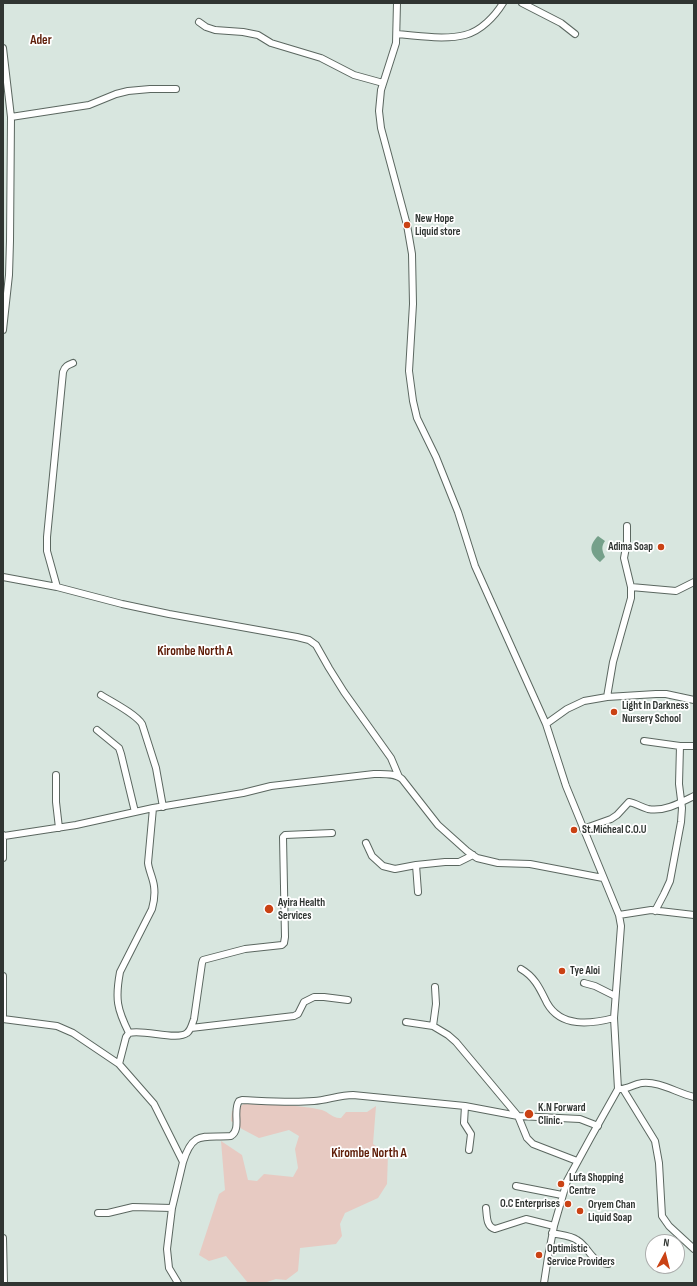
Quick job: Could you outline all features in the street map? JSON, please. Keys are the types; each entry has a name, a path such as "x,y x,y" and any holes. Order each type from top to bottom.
{"street":[{"path":"397,3 396,43 383,82 379,103 381,128 407,225 412,254 413,304 409,371 414,407 417,418 436,457 458,512 475,566 546,724 566,786 619,915 620,926 614,1018 621,1089 655,1141 659,1163 662,1216 669,1226 694,1249"},
{"path":"397,34 419,36 465,35 475,31 486,23 503,3"},
{"path":"522,3 560,23 575,34"},
{"path":"199,22 206,27 215,30 243,32 258,35 271,43 284,48 321,58 354,76 383,82"},
{"path":"3,48 11,117 9,268 3,330"},
{"path":"11,117 89,105 116,94 128,91 176,89"},
{"path":"57,587 47,551 47,537 63,372 67,365 74,363"},
{"path":"607,697 613,662 631,598 631,587 624,563 627,526"},
{"path":"3,577 57,587 138,607 297,637 313,642 344,692 391,758 400,776 438,825 472,856 498,863 530,864 603,878"},
{"path":"631,587 676,591 694,582"},
{"path":"101,694 134,715 142,724 156,768 163,807"},
{"path":"546,724 575,704 607,697 666,694 694,700"},
{"path":"97,730 119,748 122,754 135,812"},
{"path":"644,741 680,746 694,746"},
{"path":"655,911 670,881 682,815 679,784 680,746"},
{"path":"3,858 3,836 59,828 153,808 243,793 271,786 374,774 400,776"},
{"path":"56,775 56,802 59,828"},
{"path":"583,829 611,819 617,815 629,802 648,809 657,810 667,808 694,796"},
{"path":"129,1033 119,1013 117,994 118,983 123,964 142,931 154,901 154,886 149,872 148,863 153,808"},
{"path":"119,1064 126,1037 129,1033 136,1031 182,1036 191,1028 203,960 245,949 280,945 284,943 284,835 332,833"},
{"path":"366,843 370,854 383,866 395,869 416,865 459,862 472,856"},
{"path":"416,865 418,892"},
{"path":"619,915 646,910 694,915"},
{"path":"521,969 532,976 548,1004 559,1017 563,1019 590,1023 614,1018"},
{"path":"3,976 3,1018 57,1026 72,1033 119,1064 154,1104 183,1162"},
{"path":"584,982 615,996"},
{"path":"433,1026 436,1004 435,987"},
{"path":"191,1028 294,1016 298,1014 304,1002 314,997 348,1000"},
{"path":"406,1022 433,1026 456,1042 518,1116 527,1138 533,1144 577,1161"},
{"path":"544,1283 552,1233 562,1195 577,1161 621,1089 642,1083 660,1085 694,1097"},
{"path":"178,1283 169,1268 167,1249 172,1208 187,1148 195,1140 201,1137 234,1134 236,1129 236,1105 239,1101 315,1101 338,1096 353,1095 465,1106 518,1116 580,1119 598,1126"},
{"path":"465,1106 464,1123 471,1134 469,1150"},
{"path":"516,1186 562,1195"},
{"path":"98,1213 108,1213 133,1207 172,1208"},
{"path":"486,1208 489,1225 495,1229 526,1219 554,1226"},
{"path":"552,1233 576,1239 583,1244 592,1258 608,1264"},
{"path":"3,1238 4,1283"}],"shaded area":[{"path":"598,536 605,541 602,549 605,557 600,562 592,553 593,543"},
{"path":"244,1104 283,1105 312,1108 322,1110 338,1118 341,1118 346,1112 367,1112 376,1106 373,1144 388,1154 387,1184 378,1198 345,1213 340,1224 342,1236 336,1244 300,1248 298,1271 286,1280 276,1279 264,1283 248,1283 226,1256 209,1261 199,1255 219,1194 225,1190 221,1141 242,1155 248,1180 257,1181 264,1174 293,1177 298,1168 295,1149 299,1136 289,1130 259,1138 242,1129 231,1121 232,1111"}],"place":[{"name":"New Hope Liquid store","path":"407,225"},
{"name":"Adima Soap","path":"661,547"},
{"name":"Light In Darkness Nursery School","path":"614,712"},
{"name":"St.Micheal C.O.U","path":"574,830"},
{"name":"Ayira Health Services","path":"269,909"},
{"name":"Tye Aloi","path":"562,971"},
{"name":"K.N Forward Clinic.","path":"529,1114"},
{"name":"Lufa Shopping Centre","path":"561,1184"},
{"name":"O.C Enterprises","path":"568,1204"},
{"name":"Oryem Chan Liquid Soap","path":"580,1211"},
{"name":"Optimistic Service Providers","path":"539,1255"}],"district":[{"name":"Ader","path":"41,41"},
{"name":"Kirombe North A","path":"195,652"},
{"name":"Kirombe North A","path":"369,1154"}]}
